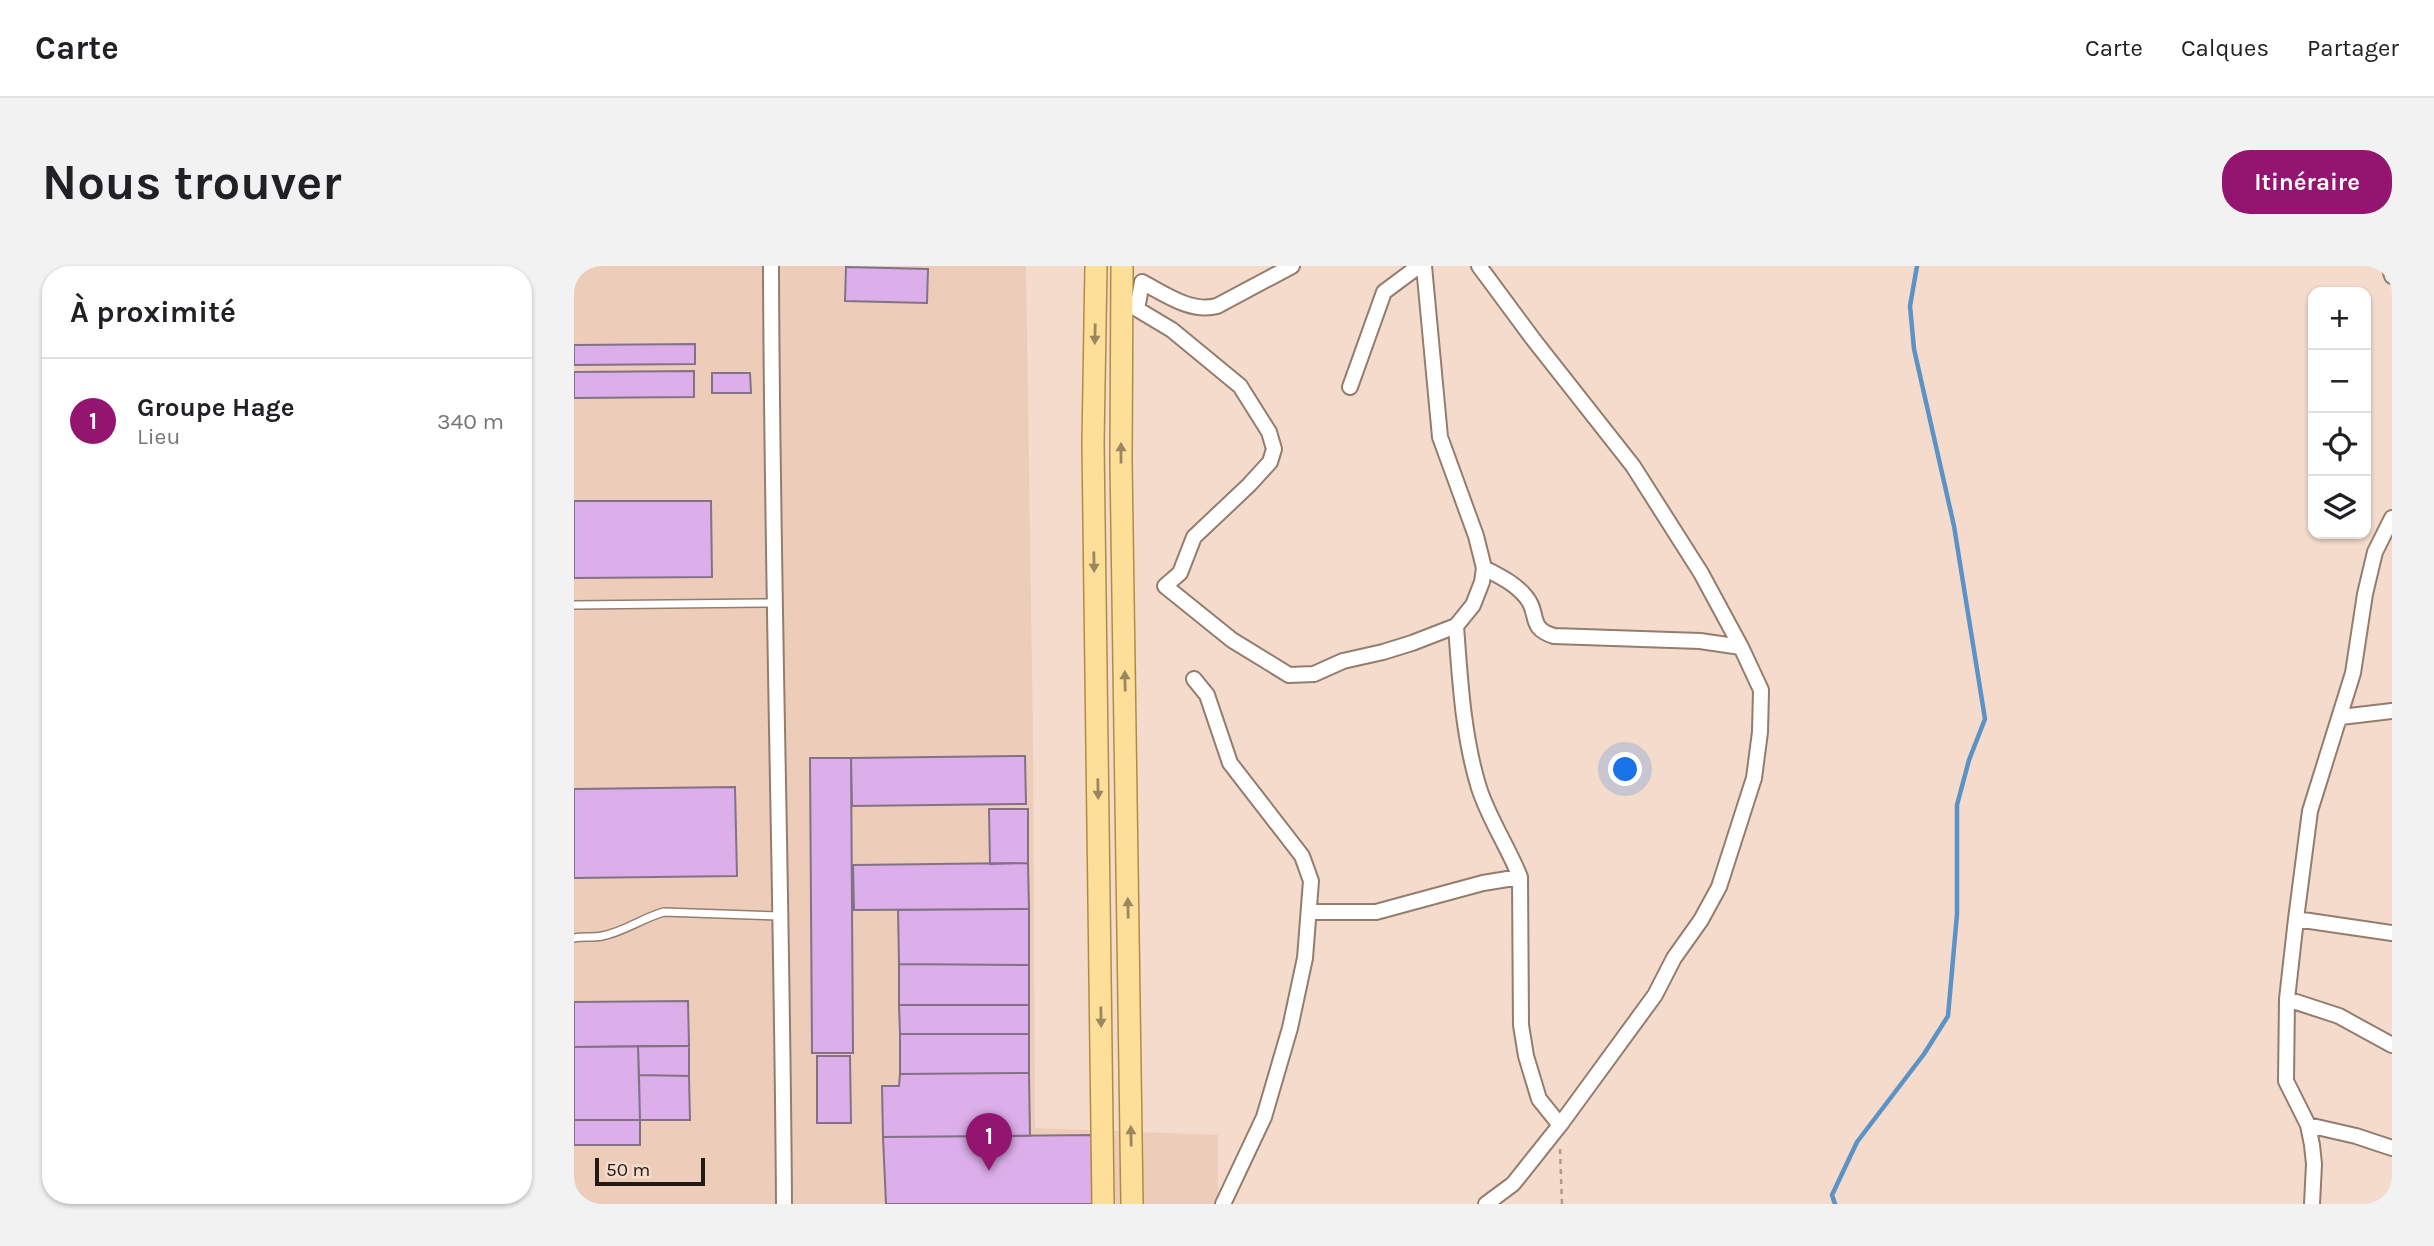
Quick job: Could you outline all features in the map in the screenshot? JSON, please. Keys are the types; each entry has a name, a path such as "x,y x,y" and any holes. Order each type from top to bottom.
{"main road":[{"path":"1096,266 1093,443 1103,1204"},
{"path":"1122,266 1121,461 1132,1204"}],"street":[{"path":"771,266 784,1204"},
{"path":"1292,266 1209,309 1193,308 1142,282 1137,309 1172,330 1240,387 1269,432 1273,449 1269,461 1249,485 1194,537 1180,573 1165,586 1232,640 1289,674 1314,674 1343,661 1383,652 1456,626 1474,605 1482,582 1484,568 1476,536 1440,437 1422,266 1384,292 1350,387"},
{"path":"1479,266 1633,466 1701,573 1761,690 1760,732 1754,778 1719,887 1701,920 1674,958 1655,995 1560,1125 1513,1184 1486,1204"},
{"path":"2389,266 2392,276"},
{"path":"2312,1204 2314,1164 2308,1125 2286,1081 2287,999 2296,919 2310,811 2353,673 2365,594 2375,552 2392,518"},
{"path":"1484,568 1508,580 1528,598 1538,628 1544,633 1554,636 1700,641 1741,647"},
{"path":"1456,626 1466,731 1479,787 1520,877 1521,1025 1526,1056 1539,1099 1560,1125"},
{"path":"1194,679 1207,695 1230,763 1302,856 1311,881 1305,958 1290,1028 1264,1117 1223,1204"},
{"path":"2341,717 2392,711"},
{"path":"1309,912 1376,912 1483,883 1520,877"},
{"path":"2296,919 2392,933"},
{"path":"2287,999 2339,1016 2392,1045"},
{"path":"2308,1125 2392,1147"}],"lane":[{"path":"574,604 774,603"},
{"path":"574,938 602,936 646,916 664,912 781,916"}],"path":[{"path":"1560,1125 1562,1204"}],"shaded area":[{"path":"574,266 1026,266 1033,735 1035,1128 1218,1135 1218,1204 574,1204"}],"building":[{"path":"846,267 928,269 927,303 845,301"},
{"path":"695,344 695,364 574,365 574,345"},
{"path":"694,371 694,397 574,398 574,372"},
{"path":"712,373 750,373 751,393 712,393"},
{"path":"574,501 711,501 712,577 574,578"},
{"path":"1025,756 1026,804 852,806 851,758"},
{"path":"810,758 851,758 853,1053 812,1053"},
{"path":"735,787 737,876 574,878 574,789"},
{"path":"989,809 1028,809 1028,863 990,864"},
{"path":"1028,863 1029,909 854,910 853,865"},
{"path":"1029,909 1029,965 899,964 898,910"},
{"path":"899,964 1029,965 1029,1005 899,1005"},
{"path":"688,1001 689,1046 574,1047 574,1002"},
{"path":"899,1005 1029,1005 1029,1034 900,1034"},
{"path":"900,1034 1029,1034 1029,1073 900,1074"},
{"path":"638,1046 689,1046 689,1076 639,1075"},
{"path":"638,1046 640,1120 574,1120 574,1047"},
{"path":"817,1056 850,1056 851,1123 817,1123"},
{"path":"1029,1073 1030,1136 883,1137 882,1086 899,1086 900,1074"},
{"path":"639,1075 689,1076 690,1120 640,1120"},
{"path":"574,1120 640,1120 640,1145 574,1145"},
{"path":"1093,1135 1093,1204 886,1204 883,1137"}],"waterway":[{"path":"1835,1204 1832,1195 1857,1142 1924,1054 1948,1016 1957,914 1957,805 1969,760 1985,719 1954,526 1914,349 1910,306 1917,266"}],"place":[{"name":"Groupe Hage","path":"989,1171"}]}
